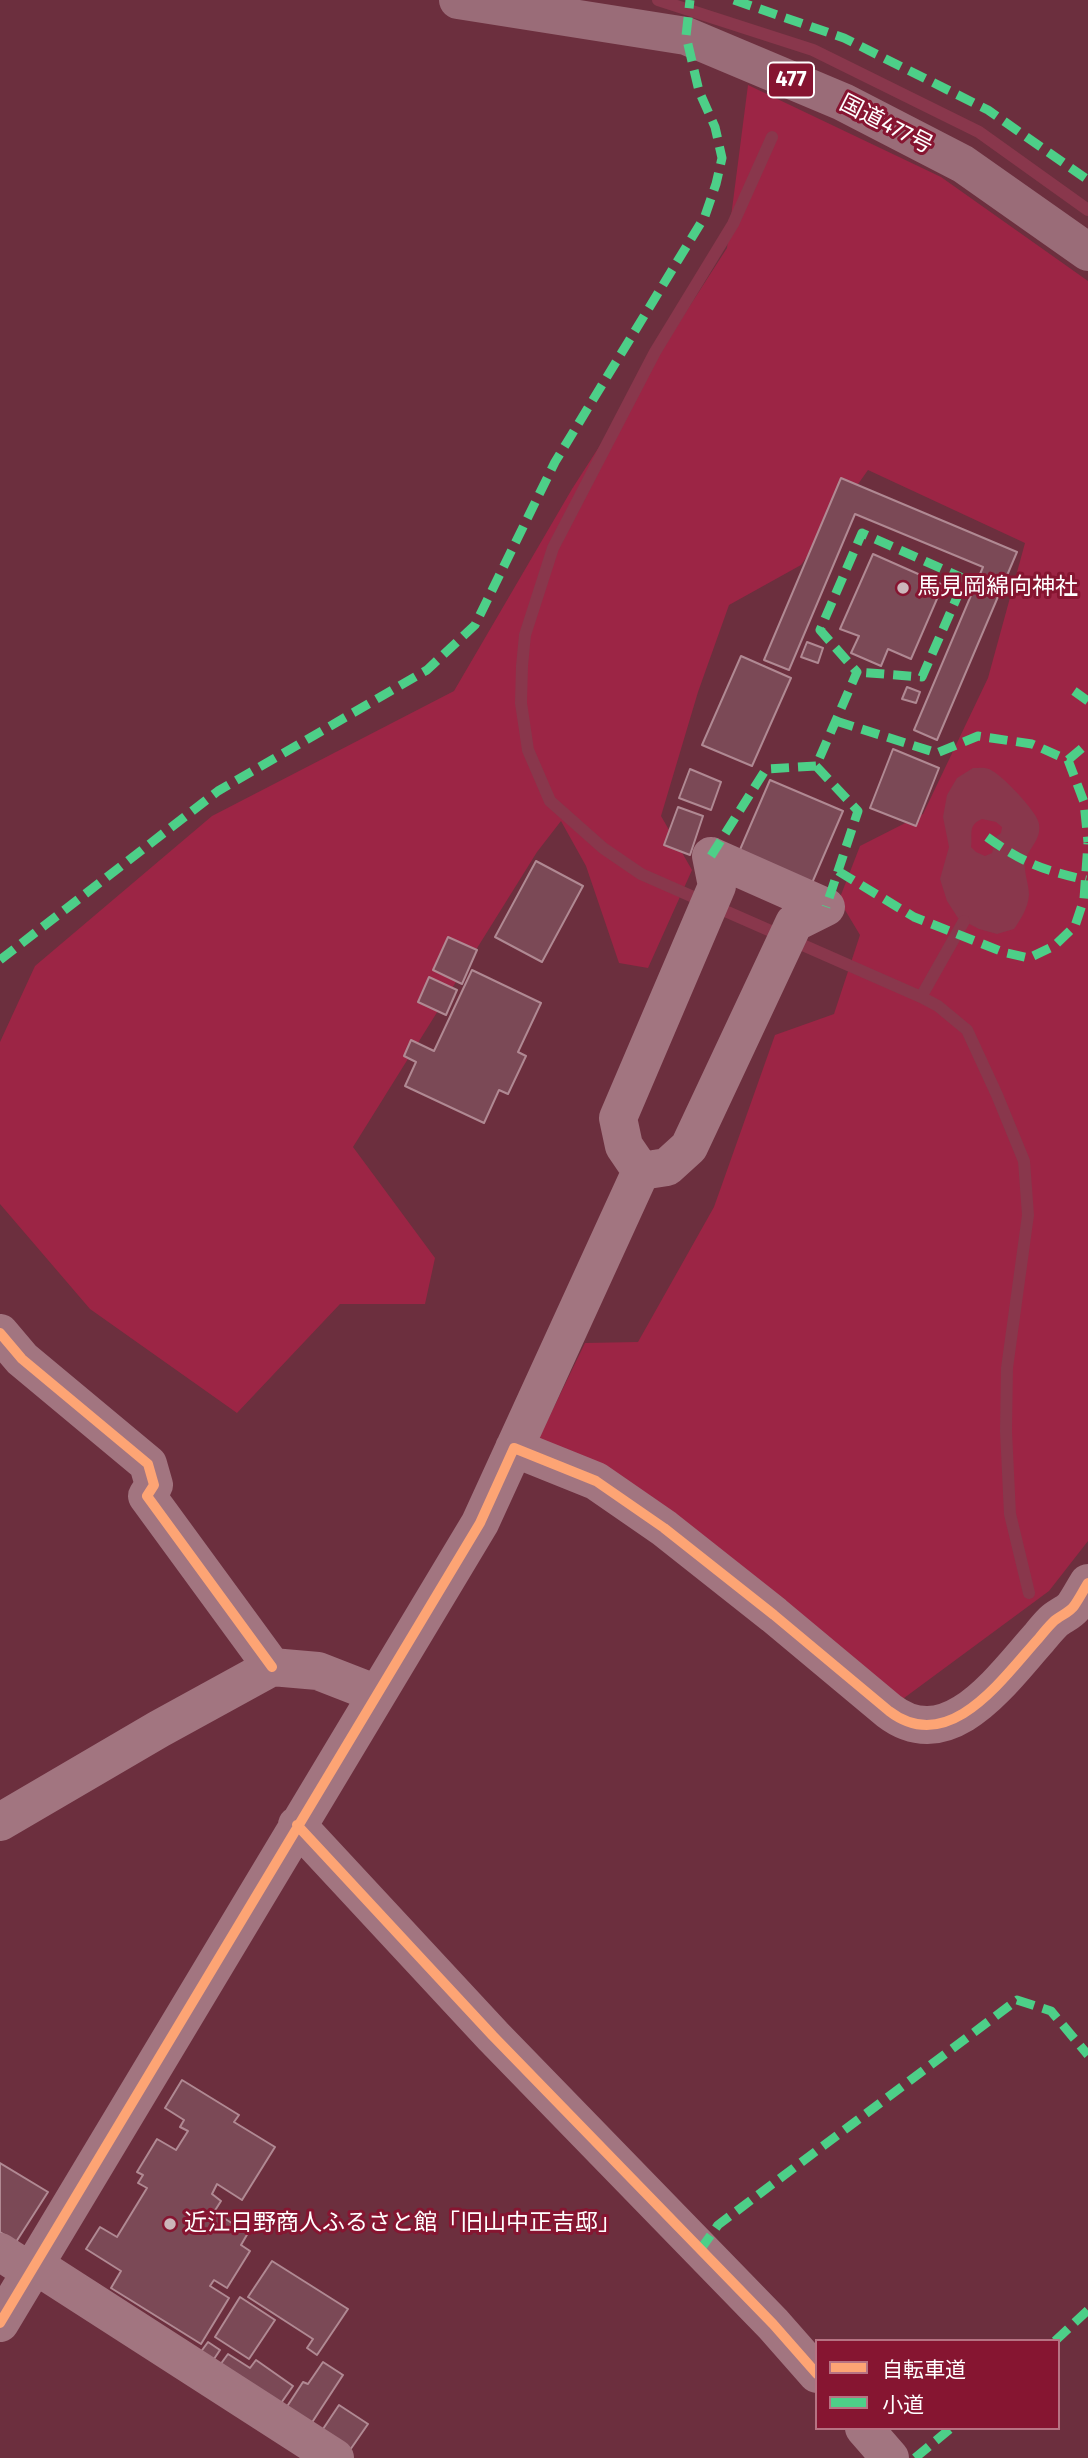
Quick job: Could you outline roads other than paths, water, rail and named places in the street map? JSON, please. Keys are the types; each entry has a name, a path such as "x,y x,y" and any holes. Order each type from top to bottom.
{"highway":[{"name":"国道477号","path":"458,0 686,36 844,102 963,164 1088,252"}],"street":[{"path":"711,856 826,907 786,939 690,1147 667,1167 641,1171 624,1146 618,1118 710,902 711,856"},
{"path":"0,2323 22,2263 297,1825 480,1523 641,1171"},
{"path":"0,1333 22,1359 148,1464 154,1485 147,1496 272,1667"},
{"path":"514,1448 596,1481 664,1528 889,1711 912,1724 936,1725 952,1720 971,1708 991,1691 1054,1622 1073,1608 1088,1583"},
{"path":"0,1822 272,1667 318,1671 377,1694"},
{"path":"297,1825 493,2036 773,2324 815,2372"},
{"path":"22,2263 335,2458"},
{"path":"866,2430 890,2458"}],"waterway":[{"path":"658,0 813,50 979,132 1088,210"},
{"path":"772,137 733,224 655,352 553,548 525,635 521,703 528,750 550,801 603,848 641,874 921,997 938,1006 967,1030 1024,1161 1028,1215 1007,1368 1006,1431 1010,1514 1029,1593"},
{"path":"921,997 964,921"}],"place":[{"name":"馬見岡綿向神社","path":"903,588"},
{"name":"近江日野商人ふるさと館「旧山中正吉邸」","path":"170,2224"}]}
